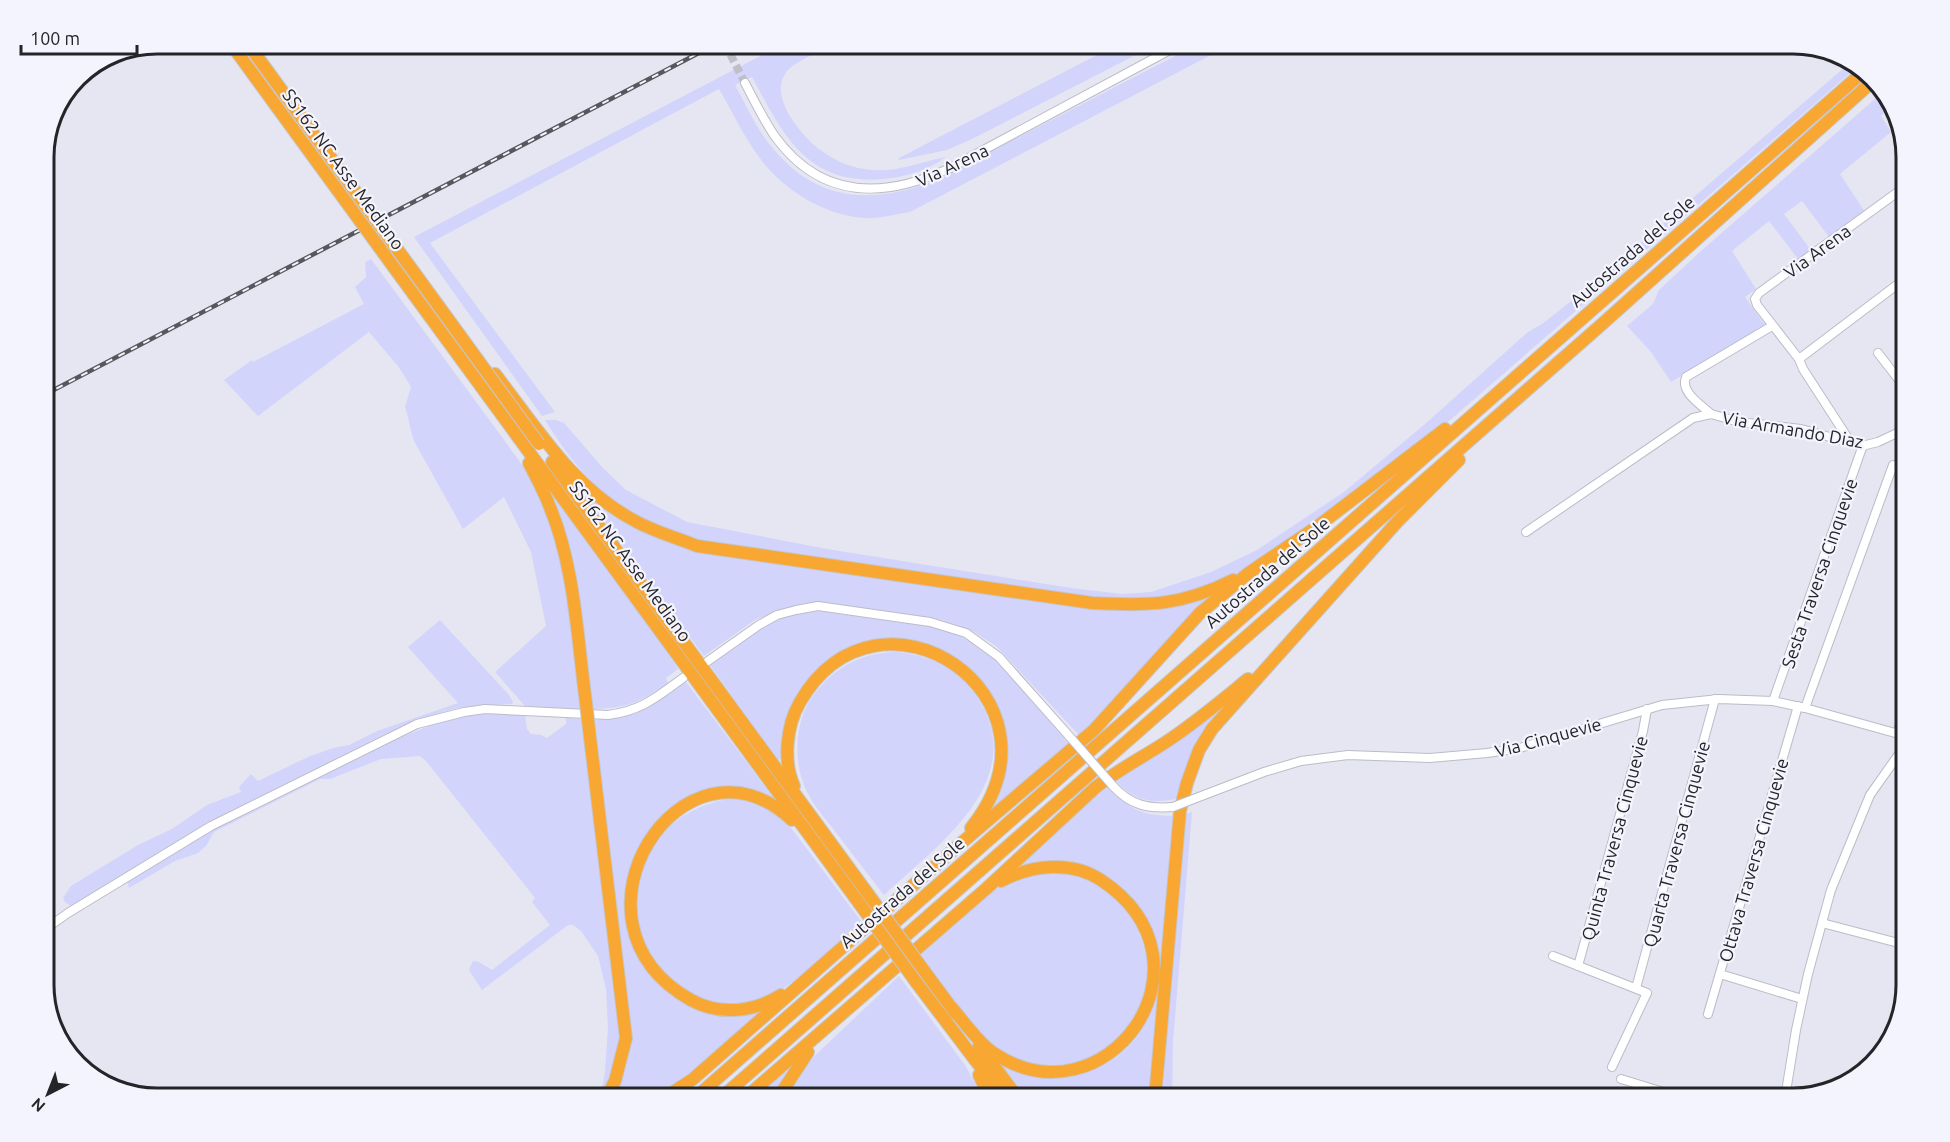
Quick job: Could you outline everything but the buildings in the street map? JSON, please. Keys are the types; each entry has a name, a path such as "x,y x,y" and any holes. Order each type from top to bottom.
{"highway":[{"name":"SS162 NC Asse Mediano","path":"238,54 527,454 916,982 947,1012 1010,1088"},
{"name":"SS162 NC Asse Mediano","path":"255,54 453,325 542,442 925,972 947,1012 997,1088"},
{"name":"Autostrada del Sole","path":"706,1088 1857,77"},
{"name":"Autostrada del Sole","path":"733,1088 1544,375 1867,86"},
{"path":"679,1088 693,1079 1094,729 1200,613 1250,572 1318,526 1421,449 1589,313"},
{"path":"1156,1088 1180,811 1199,750 1212,729 1397,522 1544,375"},
{"path":"542,442 569,471 612,507 638,522 698,546 1092,603 1137,606 1173,603 1208,593 1250,572"},
{"path":"527,454 550,506 570,580 626,1038 612,1088"},
{"path":"802,804 791,779 788,760 790,729 796,708 808,687 822,672 844,657 863,649 889,644 915,646 944,656 965,671 985,694 994,711 1001,736 1001,766 992,796 979,818 952,851"},
{"path":"757,1088 987,888 1096,787 1114,773 1168,741 1213,708 1281,651"},
{"path":"813,975 770,1002 746,1009 725,1011 702,1006 677,992 660,978 645,957 630,917 633,875 651,838 668,818 686,805 705,796 726,791 753,795 780,809 814,841"},
{"path":"947,1012 991,1051 1016,1065 1043,1071 1072,1070 1099,1060 1122,1044 1140,1022 1151,996 1155,968 1150,940 1138,914 1119,892 1104,882 1082,872 1055,867 1025,870 987,888"},
{"path":"947,1012 986,1088"},
{"path":"784,1088 798,1064 829,1026"}],"street":[{"name":"Via Arena","path":"745,83 774,135 791,155 807,168 843,185 864,189 891,188 931,177 950,168 1163,54"},
{"name":"Via Arena","path":"1851,442 1803,369 1799,359 1772,326 1755,299 1759,293 1896,193"},
{"path":"1799,359 1896,286"},
{"path":"1711,414 1687,391 1684,382 1686,377 1772,326"},
{"path":"1878,354 1896,376"},
{"name":"Via Armando Diaz","path":"1526,532 1693,418 1711,414 1739,422 1801,429 1863,445 1878,442 1896,433"},
{"name":"Sesta Traversa Cinquevie","path":"1773,701 1863,445"},
{"name":"Ottava Traversa Cinquevie","path":"1708,1014 1802,707 1893,465"},
{"name":"Via Cinquevie","path":"708,661 777,615 818,606 930,622 966,633 999,657 1122,796 1139,805 1150,807 1173,807 1264,772 1301,761 1348,755 1430,758 1487,753 1520,748 1662,705 1715,699 1773,701 1896,733"},
{"path":"54,923 211,826 417,724 484,709 608,715 627,712 644,706 683,678"},
{"name":"Quarta Traversa Cinquevie","path":"1636,988 1715,699"},
{"name":"Quinta Traversa Cinquevie","path":"1578,966 1643,731 1647,709"},
{"path":"1787,1088 1802,999 1831,890 1870,795 1896,758"},
{"path":"54,918 68,913"},
{"path":"1822,923 1896,942"},
{"path":"1552,956 1647,993 1612,1067"},
{"path":"1720,974 1802,999"},
{"path":"1621,1079 1650,1088"}],"shaded area":[{"path":"764,54 814,54 789,69 781,84 781,94 790,117 806,137 837,160 858,168 885,170 945,157 928,168 897,177 863,179 839,175 820,167 803,155 776,120 752,77 735,85 762,134 779,156 798,173 817,185 838,192 860,195 884,194 934,181 1179,54 1213,54 910,212 864,218 835,212 807,200 783,183 762,161 719,89 430,243 555,412 542,416 414,237"},
{"path":"1099,54 1138,54 947,150 899,160"},
{"path":"1844,68 1850,73 1419,447 1250,572 1200,591 1152,600 1126,602 709,544 655,524 613,500 578,467 545,420 564,423 603,468 626,490 687,522 827,549 1071,588 1122,594 1151,592 1211,572 1257,550 1344,492 1425,424 1528,332 1542,324 1593,284"},
{"path":"1877,97 1885,112 1881,116 1891,132 1840,174 1865,212 1829,237 1802,201 1784,214 1811,250 1798,259 1769,221 1732,251 1756,289 1745,297 1765,325 1671,382 1651,352 1627,326 1653,304 1659,290"},
{"path":"371,259 518,459 539,497 553,534 563,574 581,709 525,706 495,672 546,626 531,552 504,497 463,529 414,441 405,407 411,387 398,366 369,332 258,416 224,380 252,360 253,362 364,304 355,287 366,277 365,262"},
{"path":"550,490 662,643 678,669 666,678 668,683 633,703 594,709"},
{"path":"589,495 688,547 744,559 1103,610 1161,606 1218,594 1079,735 996,646 974,632 942,620 820,603 784,608 755,620 704,656 586,496"},
{"path":"820,611 933,627 951,632 969,641 1016,680 1069,744 996,808 994,807 1005,776 1007,756 1002,724 987,691 964,666 936,649 904,642 871,643 840,653 814,673 790,709 785,736 785,757 778,760 710,665 742,640 769,624 788,616"},
{"path":"440,620 509,695 512,704 463,707 445,711 385,734 207,824 71,906 65,902 63,898 71,886 138,845 172,829 207,805 241,792 239,787 251,774 258,781 308,757 349,745 377,731 458,703 408,647"},
{"path":"893,652 917,655 939,663 967,684 975,694 990,725 993,754 986,781 972,807 952,832 884,895 810,797 802,779 797,751 800,723 805,709 821,686 853,661"},
{"path":"686,682 776,801 753,791 733,787 711,790 646,838 634,862 629,881 647,967 663,986 684,1001 761,1013 704,1062 669,1088 616,1088 625,1066 612,879 595,720 633,713 664,697"},
{"path":"489,713 525,715 527,729 531,734 547,738 566,724 566,718 584,719 621,1041 617,1064 606,1088 600,1088 605,1071 608,1028 606,989 598,956 581,931 573,925 568,925 482,990 469,970 473,961 492,970 550,925 532,902 535,898 420,756 381,759 330,779 320,779 214,832 206,846 198,853 175,861 129,888 127,881 230,820 369,750 444,720"},
{"path":"1213,713 1216,716 1188,766 1176,799 1158,801 1142,799 1128,792 1115,780"},
{"path":"1107,786 1137,810 1176,816 1154,1088 1019,1088 1000,1063 1042,1077 1077,1074 1105,1064 1123,1052 1137,1036 1148,1018 1158,977 1157,956 1144,917 1130,897 1111,880 1083,868 1018,866"},
{"path":"751,799 783,817 861,921 808,970 778,992 748,1005 729,1006 699,998 669,979 649,954 638,925 636,895 643,865 658,838 683,816 719,801"},
{"path":"1192,812 1173,1042 1172,1088 1164,1088 1167,1018 1185,814"},
{"path":"1058,872 1080,875 1100,884 1132,913 1150,964 1143,1007 1118,1042 1080,1063 1037,1066 1006,1055 988,1042 973,1026 920,953 983,898 997,889 1025,876"},
{"path":"899,976 965,1065 978,1088 790,1088 805,1065"},
{"path":"784,1071 786,1073 778,1088 764,1088"}],"tunnel":[{"path":"730,54 745,83"}],"railway":[{"path":"54,390 697,54"}]}
